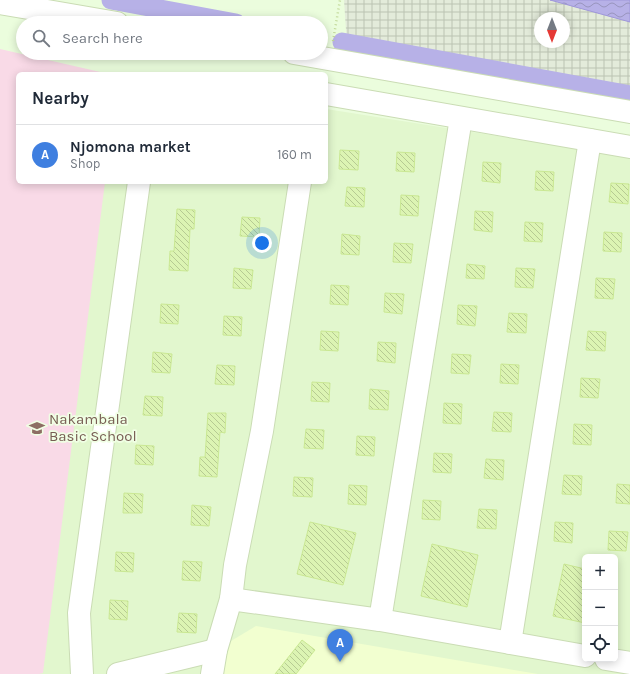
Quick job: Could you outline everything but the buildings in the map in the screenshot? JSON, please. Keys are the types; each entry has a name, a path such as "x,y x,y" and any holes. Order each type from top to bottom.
{"lane":[{"path":"0,3 75,16"},
{"path":"310,60 326,67 630,112"},
{"path":"328,94 630,147"},
{"path":"380,620 461,118"},
{"path":"510,643 590,140"},
{"path":"82,674 79,613 139,184"},
{"path":"212,674 216,650 231,599 235,565 262,431 300,184"},
{"path":"231,599 380,620 582,655"},
{"path":"118,674 216,650"},
{"path":"618,661 630,663"}],"path":[{"path":"328,57 340,0"}],"shaded area":[{"path":"344,0 630,0 630,93 347,45"},
{"name":"Nakambala Basic School","path":"0,49 16,53 16,60 48,60 100,72 16,72 16,184 105,184 43,673 0,674"},
{"path":"328,109 630,157 630,674 0,674 0,376 96,184 328,184"},
{"path":"256,626 538,674 212,674 216,650"}],"water":[{"path":"550,0 630,0 630,22"}],"waterway":[{"path":"111,0 198,16"},
{"path":"342,42 630,95"}],"place":[{"name":"Nakambala Basic School","path":"37,428"},
{"name":"Njomona market","path":"340,662"}]}
